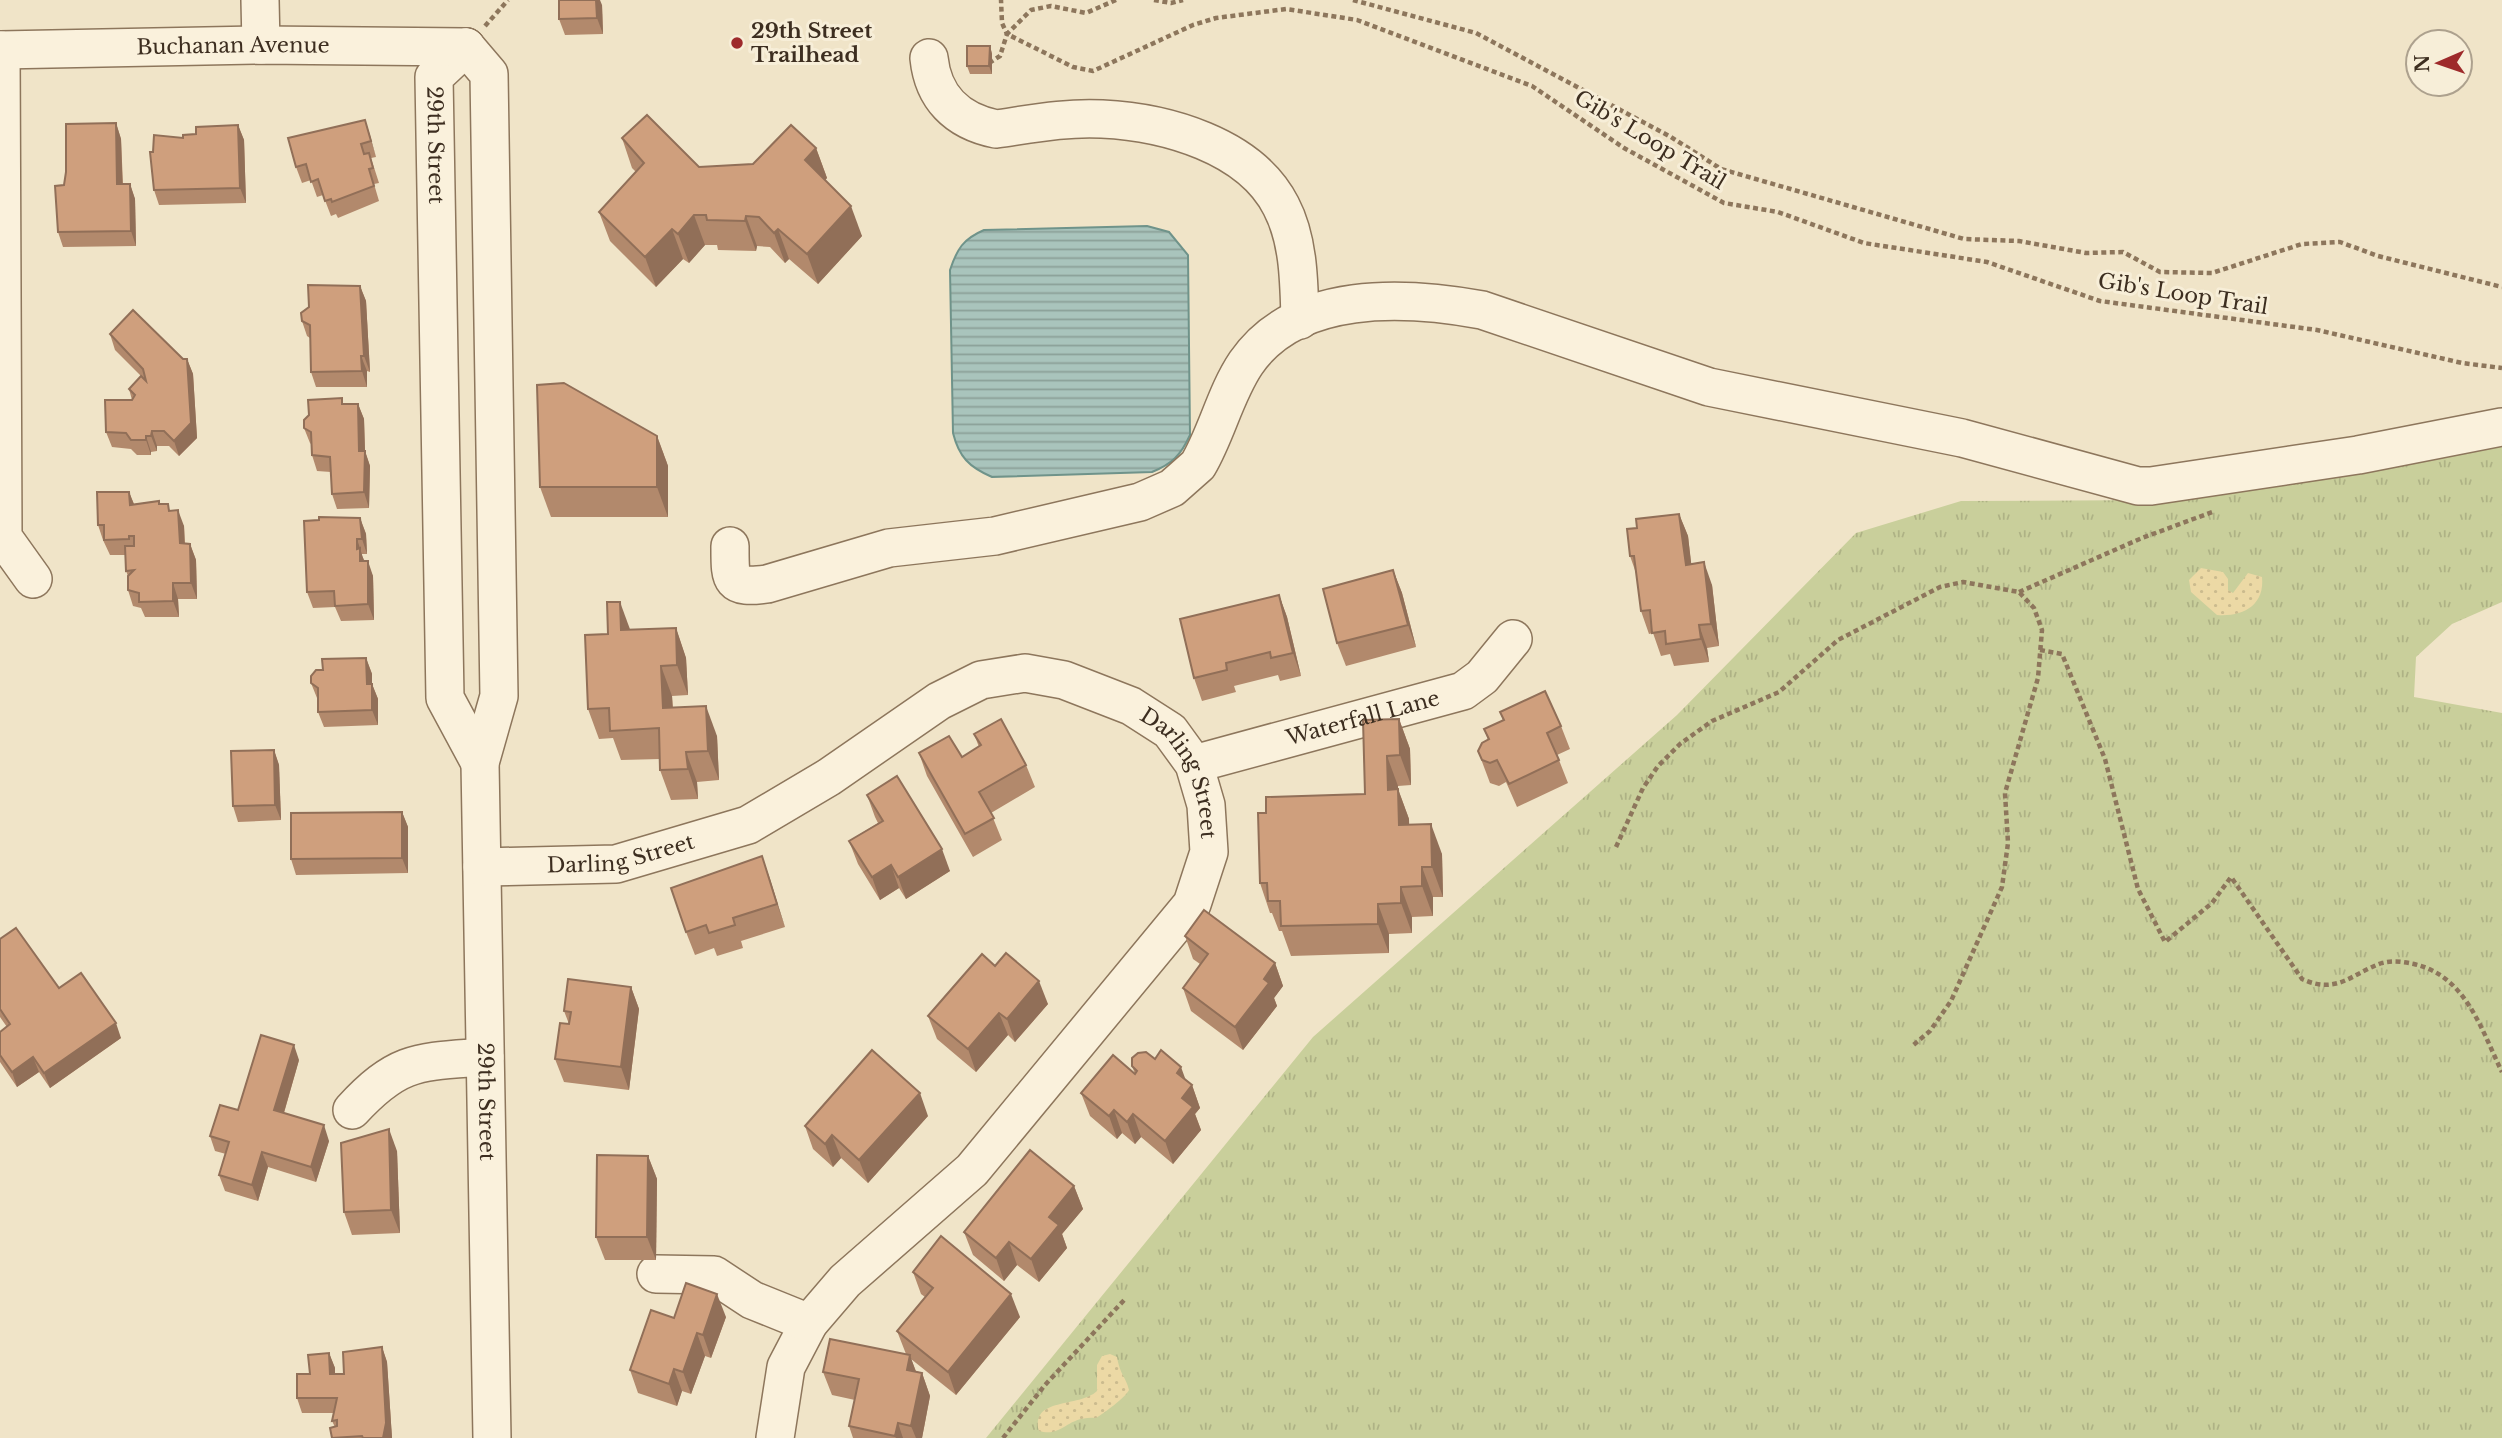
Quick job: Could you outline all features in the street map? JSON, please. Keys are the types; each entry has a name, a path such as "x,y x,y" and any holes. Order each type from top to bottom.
{"street":[{"path":"260,0 261,45"},
{"name":"Buchanan Avenue","path":"0,50 261,45 466,47"},
{"name":"29th Street","path":"480,763 445,698 434,77 466,47 489,74 499,696 480,763 492,1438"},
{"path":"0,50 3,537 33,579"},
{"path":"929,58 931,78 940,95 972,121 987,127 996,129 1068,119 1136,123 1223,150 1246,164 1275,195 1290,228 1299,281 1300,320"},
{"path":"730,547 732,580 737,585 758,586 889,548 995,536 1159,496 1187,477 1198,464 1244,366 1256,349 1282,328 1300,320 1333,309 1368,302 1432,303 1482,310 1709,387 1962,438 2138,486 2358,456 2502,427"},
{"name":"Waterfall Lane","path":"1194,764 1463,691 1482,677 1513,639"},
{"name":"Darling Street","path":"482,867 616,864 748,825 829,777 939,701 981,680 1026,673 1064,680 1131,706 1170,731 1194,764 1206,805 1209,852 1192,904 972,1170 845,1281 809,1324 786,1367 775,1438"},
{"path":"352,1110 375,1085 406,1065 485,1057"},
{"path":"656,1274 714,1275 752,1300 809,1324"}],"path":[{"path":"1001,0 1002,23 1007,34"},
{"path":"981,63 997,61 1007,34 1031,9 1051,6 1086,13 1116,0"},
{"path":"1154,0 1171,3 1184,0"},
{"name":"Gib's Loop Trail","path":"1353,0 1476,33 1671,137 1721,170 1964,239 2019,241 2086,253 2123,251 2160,272 2212,273 2302,244 2340,242 2378,256 2502,287"},
{"name":"Gib's Loop Trail","path":"1007,34 1073,67 1093,71 1193,25 1216,18 1286,9 1357,20 1532,86 1623,148 1724,203 1778,212 1864,243 1987,262 2100,300 2317,330 2462,363 2502,368"},
{"path":"1616,847 1643,788 1658,766 1680,744 1712,721 1779,692 1838,640 1940,587 1963,582 2019,592 2142,538 2225,508"},
{"path":"1911,1047 1930,1031 1951,1002 2002,887 2008,842 2005,793 2038,678 2042,631 2034,608 2019,592"},
{"path":"2040,650 2062,654 2105,759 2138,889 2165,942 2212,903 2231,877 2302,979 2328,986 2384,962 2399,961 2443,975 2467,999 2502,1072"},
{"path":"1003,1438 1045,1385 1126,1298"}],"green space":[{"path":"2502,416 2502,602 2452,624 2416,657 2414,697 2502,713 2502,1438 986,1438 1313,1037 1677,715 1856,533 1961,501 2156,500"}],"sand":[{"path":"2201,568 2223,572 2228,579 2228,590 2233,593 2248,573 2262,577 2260,595 2250,608 2243,612 2217,615 2191,592 2189,580"},
{"path":"1110,1354 1117,1357 1129,1390 1127,1393 1096,1418 1078,1420 1054,1432 1039,1431 1038,1420 1049,1408 1079,1400 1097,1391 1097,1365 1102,1356"}],"water":[{"path":"1147,226 1169,232 1188,255 1190,435 1183,448 1165,466 1152,472 992,477 977,469 958,449 953,433 950,270 955,256 971,237 984,230"}],"building":[{"path":"559,0 596,0 597,18 559,19"},
{"path":"967,46 990,46 989,66 967,66"},
{"path":"647,115 699,167 753,164 791,125 816,148 805,160 851,206 807,254 778,229 774,233 759,217 746,216 745,221 707,220 706,215 694,215 678,234 672,229 645,257 599,212 644,163 622,138"},
{"path":"365,120 371,141 361,144 364,154 369,153 373,168 369,169 374,186 332,202 331,199 325,201 318,179 311,182 306,164 296,167 288,138"},
{"path":"116,123 117,184 130,184 131,231 58,232 55,186 64,185 66,124"},
{"path":"238,125 240,188 154,190 150,152 153,152 154,135 183,138 183,135 196,134 196,127"},
{"path":"308,285 360,286 364,356 361,356 362,371 311,372 310,325 302,321 301,313 309,307"},
{"path":"133,310 183,359 187,359 191,423 174,441 164,431 152,431 151,436 146,436 146,440 131,440 126,433 106,432 105,400 132,400 135,395 129,389 141,376 146,381 143,369 110,334"},
{"path":"564,383 657,436 657,487 540,487 537,385"},
{"path":"342,398 342,404 358,404 359,451 365,451 364,492 332,494 330,457 312,455 311,432 304,428 304,420 309,415 308,400"},
{"path":"97,492 129,492 130,505 159,501 159,504 168,504 169,511 178,510 180,543 190,544 191,583 173,583 173,601 139,602 139,593 128,590 128,576 134,570 126,571 125,546 134,546 134,536 129,536 129,539 104,540 104,525 98,525"},
{"path":"1679,514 1686,565 1704,562 1711,624 1699,625 1701,639 1666,644 1665,631 1652,633 1650,610 1641,611 1634,556 1630,556 1627,529 1637,528 1636,519"},
{"path":"319,517 360,518 362,539 357,539 357,549 360,548 360,561 368,561 368,604 335,606 334,591 307,592 304,521 319,520"},
{"path":"1393,570 1408,625 1337,643 1323,589"},
{"path":"1279,595 1293,653 1271,658 1270,652 1226,663 1227,670 1194,678 1180,619"},
{"path":"607,602 620,602 621,630 676,628 677,665 661,666 663,708 706,706 708,751 686,752 688,769 660,770 659,728 610,731 609,708 588,709 585,635 608,634"},
{"path":"366,658 367,684 372,684 372,710 318,712 318,688 311,683 311,676 316,670 323,670 322,659"},
{"path":"1545,691 1561,726 1547,733 1559,760 1509,784 1497,760 1490,763 1482,760 1478,751 1482,743 1489,739 1484,729 1504,720 1500,712"},
{"path":"1001,719 1026,765 979,792 994,818 965,834 919,753 949,736 962,757 981,745 974,734"},
{"path":"1399,719 1400,755 1387,756 1388,790 1398,789 1399,825 1431,824 1432,867 1422,867 1422,886 1401,887 1401,903 1378,904 1378,924 1281,926 1280,901 1268,901 1267,883 1260,883 1258,813 1266,813 1266,797 1365,794 1363,720"},
{"path":"274,750 275,805 233,806 231,751"},
{"path":"897,776 942,849 898,877 891,865 872,877 849,841 883,821 867,795"},
{"path":"402,812 402,858 291,859 291,813"},
{"path":"762,856 777,904 733,918 735,925 709,933 706,925 686,932 671,888"},
{"path":"1204,910 1275,963 1264,979 1269,983 1235,1027 1183,988 1208,954 1185,936"},
{"path":"16,928 59,988 81,973 116,1023 44,1073 33,1057 12,1072 0,1055 0,1032 10,1024 0,1009 0,939"},
{"path":"1006,953 1039,981 1007,1019 999,1013 968,1049 928,1016 982,954 995,966"},
{"path":"568,979 631,987 621,1067 555,1059 560,1023 569,1024 571,1012 564,1011"},
{"path":"261,1035 294,1045 274,1110 324,1125 311,1167 262,1152 252,1185 219,1175 229,1142 210,1136 220,1105 238,1110"},
{"path":"872,1050 920,1093 859,1160 832,1135 825,1144 805,1126"},
{"path":"1161,1050 1181,1067 1177,1073 1192,1085 1182,1098 1193,1107 1165,1141 1133,1114 1127,1122 1114,1110 1109,1116 1081,1093 1113,1055 1135,1074 1137,1071 1132,1066 1132,1058 1138,1053 1146,1052 1155,1059"},
{"path":"389,1129 391,1210 344,1212 341,1143"},
{"path":"1030,1150 1074,1186 1049,1217 1059,1225 1031,1259 1009,1242 996,1258 964,1232"},
{"path":"597,1155 648,1156 647,1237 596,1237"},
{"path":"941,1236 1011,1294 948,1372 897,1331 933,1288 913,1272"},
{"path":"686,1283 717,1294 703,1335 697,1333 683,1372 674,1369 669,1384 630,1370 651,1310 674,1318"},
{"path":"830,1339 910,1355 907,1370 922,1373 911,1426 898,1423 895,1436 849,1426 859,1379 823,1372"},
{"path":"382,1347 386,1423 383,1438 332,1438 330,1428 337,1426 337,1420 332,1421 337,1398 297,1398 297,1374 310,1374 308,1355 329,1353 330,1374 344,1374 343,1352"}],"place":[{"name":"29th Street Trailhead","path":"737,43"}]}
